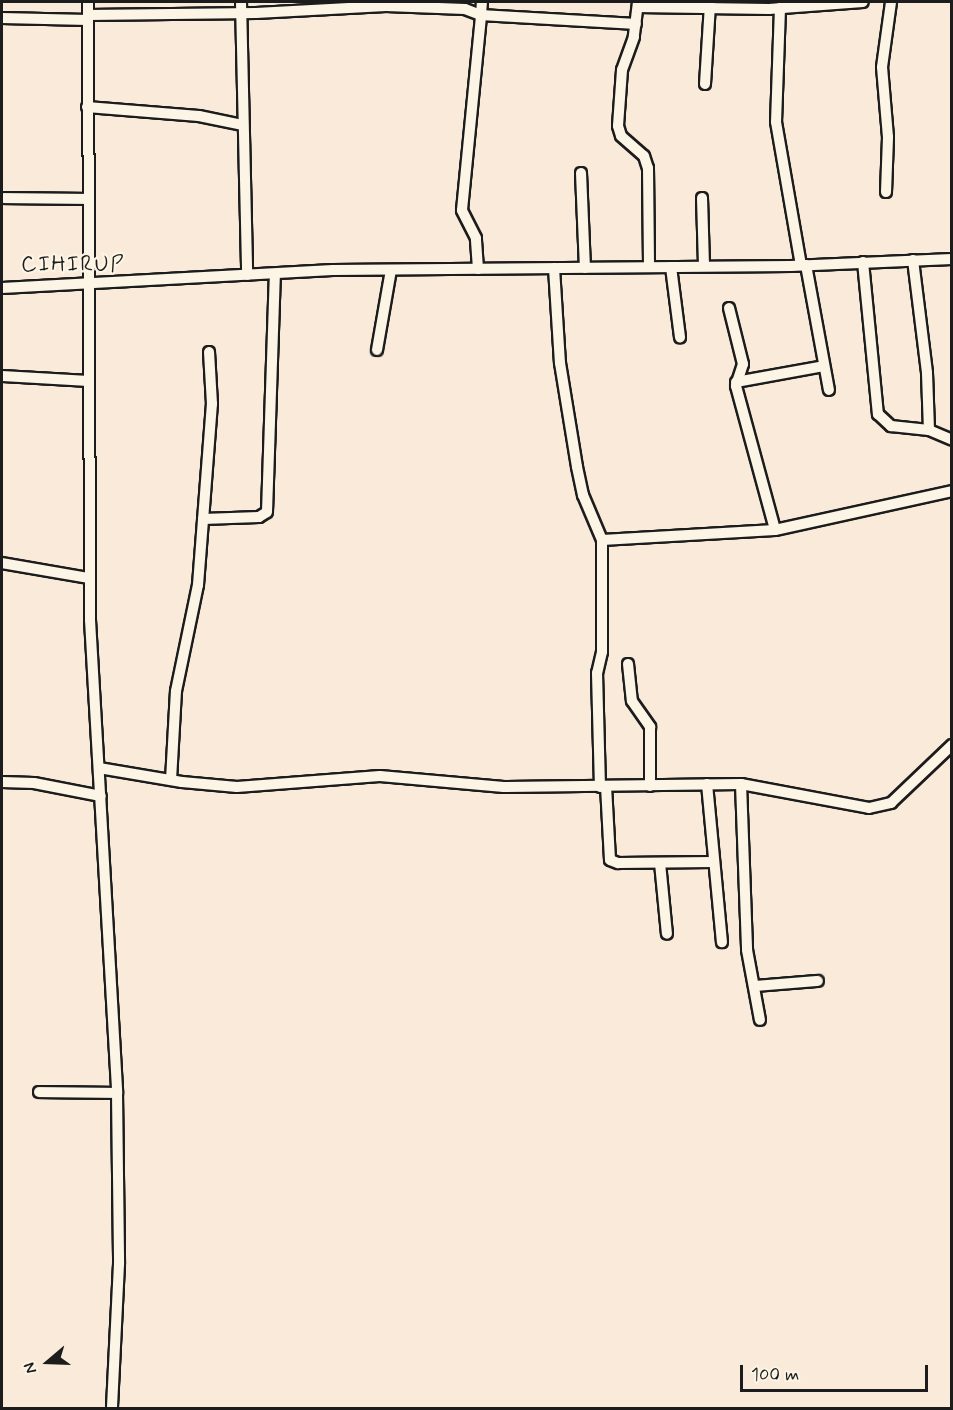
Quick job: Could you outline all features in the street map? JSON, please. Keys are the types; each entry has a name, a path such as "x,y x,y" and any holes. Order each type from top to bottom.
{"street":[{"path":"88,2 89,578 117,1093 119,1264 112,1408"},
{"path":"478,269 476,238 462,210 482,2"},
{"path":"649,267 648,168 644,156 621,136 618,126 622,69 636,24 638,4 773,6 863,2"},
{"path":"886,192 888,137 882,67 891,2"},
{"path":"705,84 710,5"},
{"path":"2,18 88,18 241,7 386,6 465,9 481,15 636,24"},
{"path":"773,6 776,122 829,390"},
{"path":"241,7 247,275"},
{"path":"87,107 199,116 243,125"},
{"path":"580,173 585,268"},
{"path":"4,198 87,199"},
{"path":"702,198 704,266"},
{"path":"2,288 275,273 803,265 951,259"},
{"path":"913,260 927,373 929,430"},
{"path":"863,262 878,414 891,426 929,430 951,440"},
{"path":"671,267 680,337"},
{"path":"554,268 560,363 576,466 582,495 602,540 602,652 597,673 603,787 610,860 713,862"},
{"path":"377,350 391,270"},
{"path":"203,519 259,517 267,512 275,273"},
{"path":"729,308 743,364 736,382 776,530"},
{"path":"171,780 176,691 193,621 203,519 212,404 209,352"},
{"path":"736,382 824,366"},
{"path":"2,376 88,381"},
{"path":"602,540 776,530 951,491"},
{"path":"2,563 89,578"},
{"path":"628,664 632,701 650,727 650,786"},
{"path":"99,768 171,780 248,786 380,776 504,787 741,784 860,808 879,807 904,792 951,745"},
{"path":"2,782 34,783 101,796"},
{"path":"707,784 722,942"},
{"path":"741,784 743,883 760,1020"},
{"path":"660,862 667,934"},
{"path":"754,986 818,981"},
{"path":"39,1092 117,1093"}],"district":[{"name":"CIHIRUP","path":"73,266"}]}
